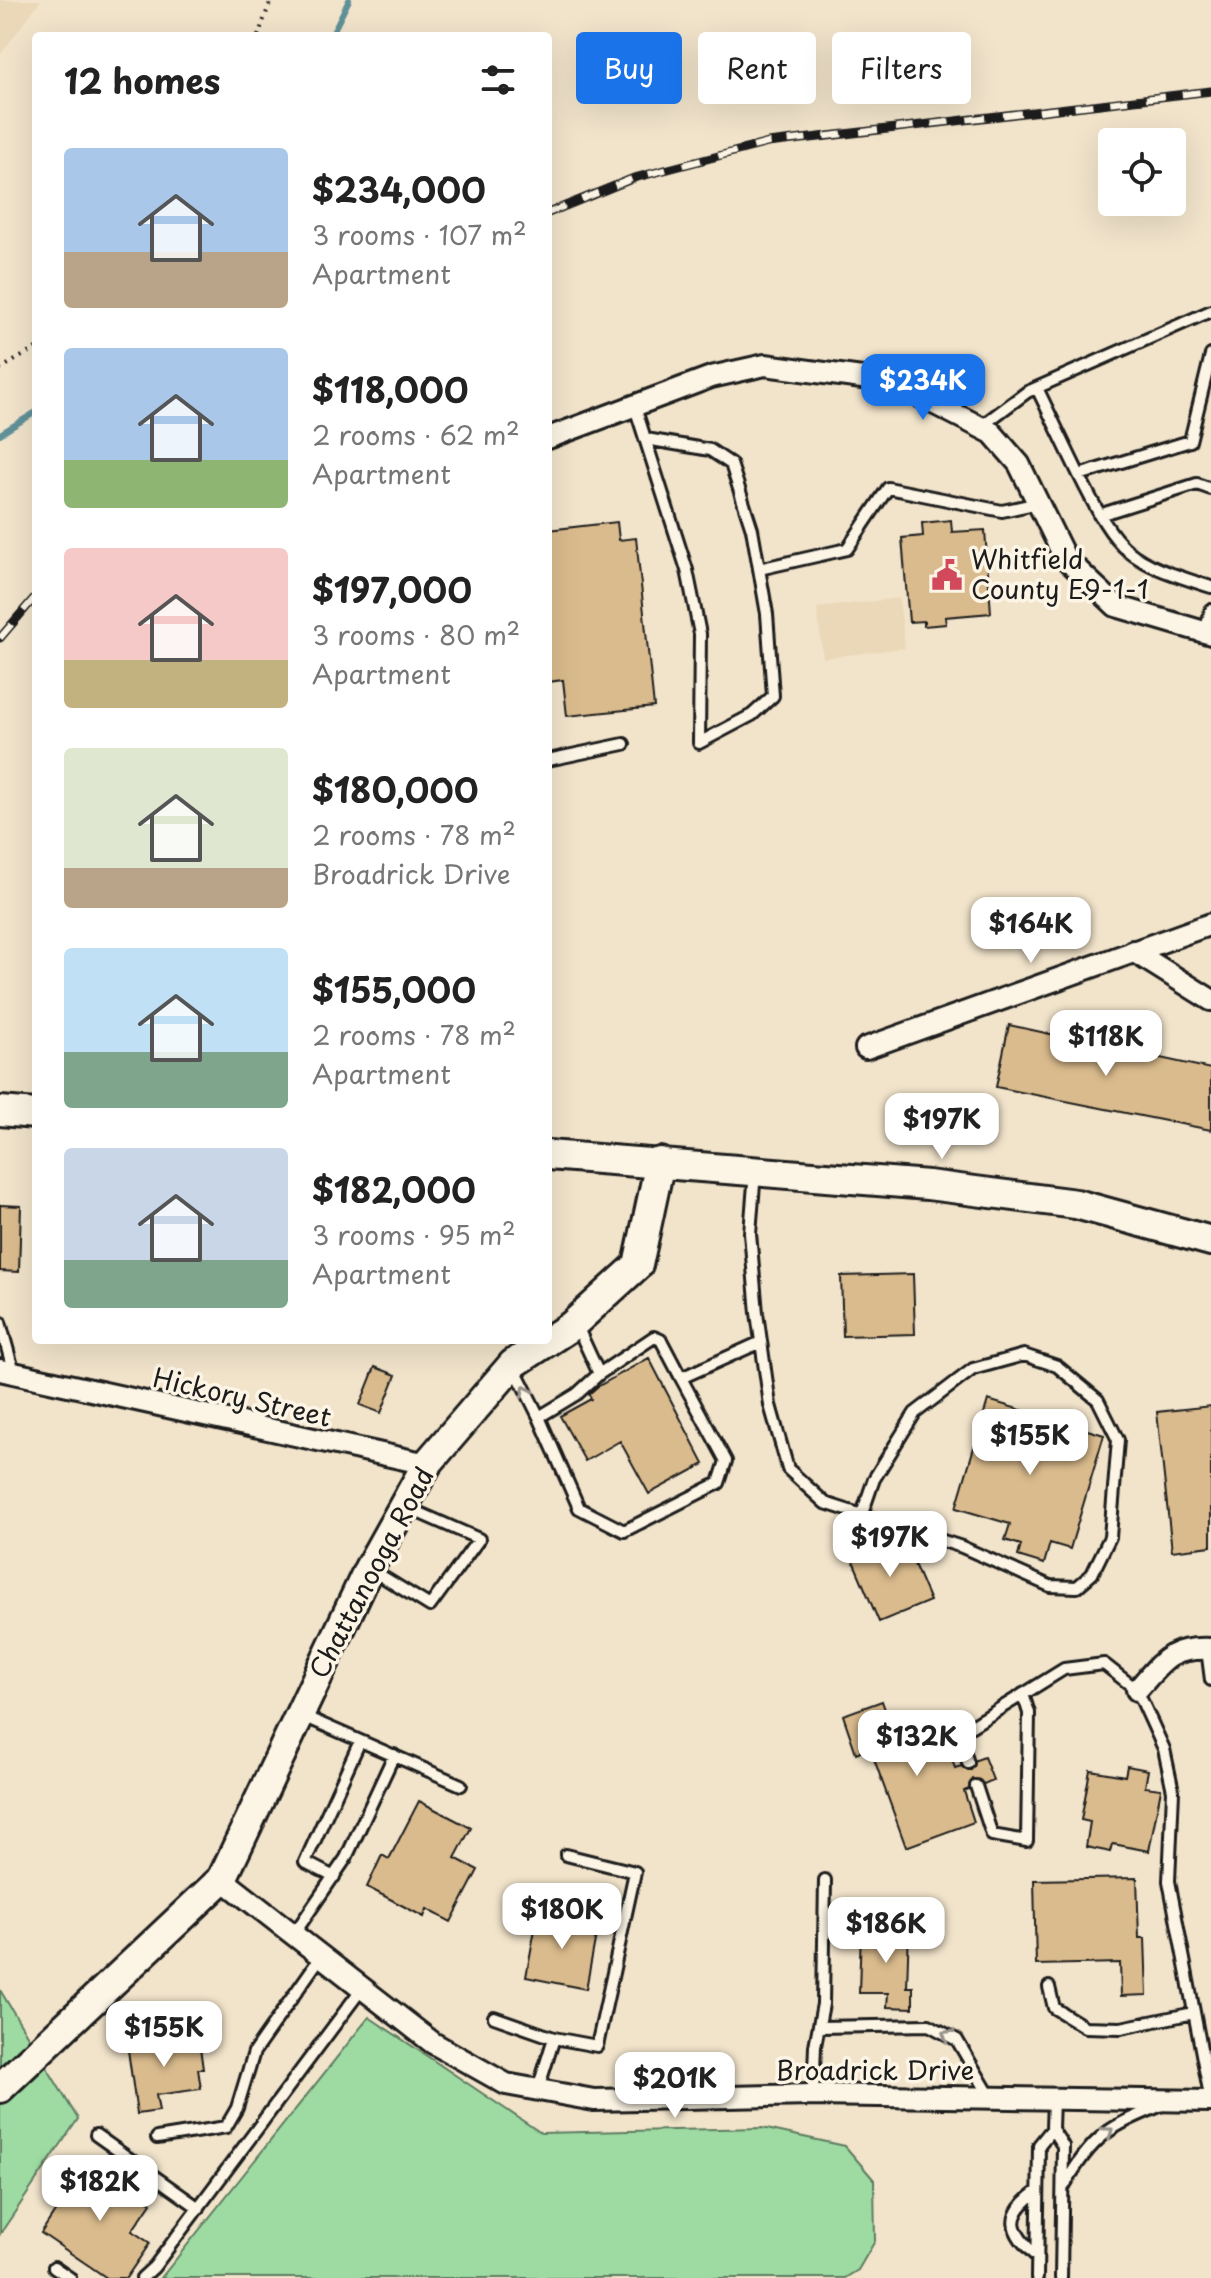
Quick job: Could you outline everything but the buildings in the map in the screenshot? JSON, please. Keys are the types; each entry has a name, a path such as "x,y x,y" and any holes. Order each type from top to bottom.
{"street":[{"path":"552,436 711,377 765,365 892,382 992,433 1019,464 1065,558 1116,606 1208,633"},
{"path":"866,1048 1211,924"},
{"path":"1133,951 1211,1000"},
{"path":"0,1111 32,1114"},
{"path":"552,1155 928,1185 1076,1204 1211,1241"},
{"name":"Chattanooga Road","path":"552,1338 575,1322 638,1265 660,1162"},
{"name":"Chattanooga Road","path":"0,2088 222,1879 369,1568 427,1464 513,1364 543,1344"},
{"name":"Hickory Street","path":"7,1372 427,1464"},
{"path":"1137,1690 1169,1654 1192,1648 1209,1649"},
{"name":"Broadrick Drive","path":"222,1879 433,2043 506,2084 594,2100 813,2095 1211,2101"}],"lane":[{"path":"980,427 1037,388 1211,311"},
{"path":"1079,475 1190,441 1211,355"},
{"path":"1037,388 1099,515 1125,551 1156,569 1211,587"},
{"path":"634,404 687,570 700,634 699,743 752,715 773,696 759,569 752,529 731,464 710,450 646,439"},
{"path":"1099,515 1197,484 1211,489"},
{"path":"759,569 847,549 888,488 1002,511 1039,503"},
{"path":"1208,633 1211,610"},
{"path":"552,759 624,744"},
{"path":"756,1170 750,1233 770,1405 788,1469 825,1503 962,1547 1050,1586 1077,1587 1092,1574 1110,1537 1118,1440 1098,1400 1057,1366 1024,1355 973,1369 915,1413 874,1479 862,1514"},
{"path":"0,1322 7,1372"},
{"path":"575,1322 599,1374"},
{"path":"513,1364 579,1508 624,1531 719,1483 726,1461 661,1340 654,1337 599,1374 577,1394 539,1417"},
{"path":"681,1378 761,1342"},
{"path":"369,1568 430,1606 479,1539 403,1505"},
{"path":"1209,1649 1211,1680"},
{"path":"968,1763 959,1734 1064,1669 1104,1664 1137,1690 1164,1749 1173,1791 1169,1881 1211,2101"},
{"path":"976,1786 992,1835 1027,1841 1029,1713 1023,1694"},
{"path":"299,1715 461,1785"},
{"path":"334,1877 305,1862 360,1741"},
{"path":"294,1934 346,1858 394,1755"},
{"path":"494,2017 554,2038 597,2046 635,1872 566,1855"},
{"path":"813,2095 823,2004 825,1880"},
{"path":"157,2138 226,2127 237,2108 254,2052 322,1955"},
{"path":"142,2278 199,2208 363,1987"},
{"path":"1049,1987 1054,2008 1085,2027 1121,2028 1194,2013"},
{"path":"819,2027 929,2025 957,2040 991,2098"},
{"path":"538,2089 554,2038"},
{"path":"1053,2098 1052,2129 1063,2146 1061,2278"},
{"path":"1063,2187 1077,2163 1105,2131 1174,2100"},
{"path":"1037,2278 1039,2145 1052,2129"},
{"path":"96,2135 199,2208"},
{"path":"1037,2257 1015,2234 1014,2222 1016,2211 1038,2191"},
{"path":"54,2267 70,2278"}],"path":[{"path":"259,32 271,0"},
{"path":"0,369 32,350"}],"shaded area":[{"path":"0,0 41,0 0,55"},
{"path":"899,598 905,648 823,658 817,608"}],"green space":[{"path":"0,1990 78,2119 0,2234"},
{"path":"369,2017 541,2133 762,2128 845,2146 874,2180 875,2241 858,2270 845,2278 161,2278"}],"waterway":[{"path":"333,32 349,0"},
{"path":"0,434 32,414"}],"railway":[{"path":"552,211 634,178 768,143 1211,91"},
{"path":"0,638 32,601"}],"place":[{"name":"Whitfield County E9-1-1","path":"947,575"}]}
